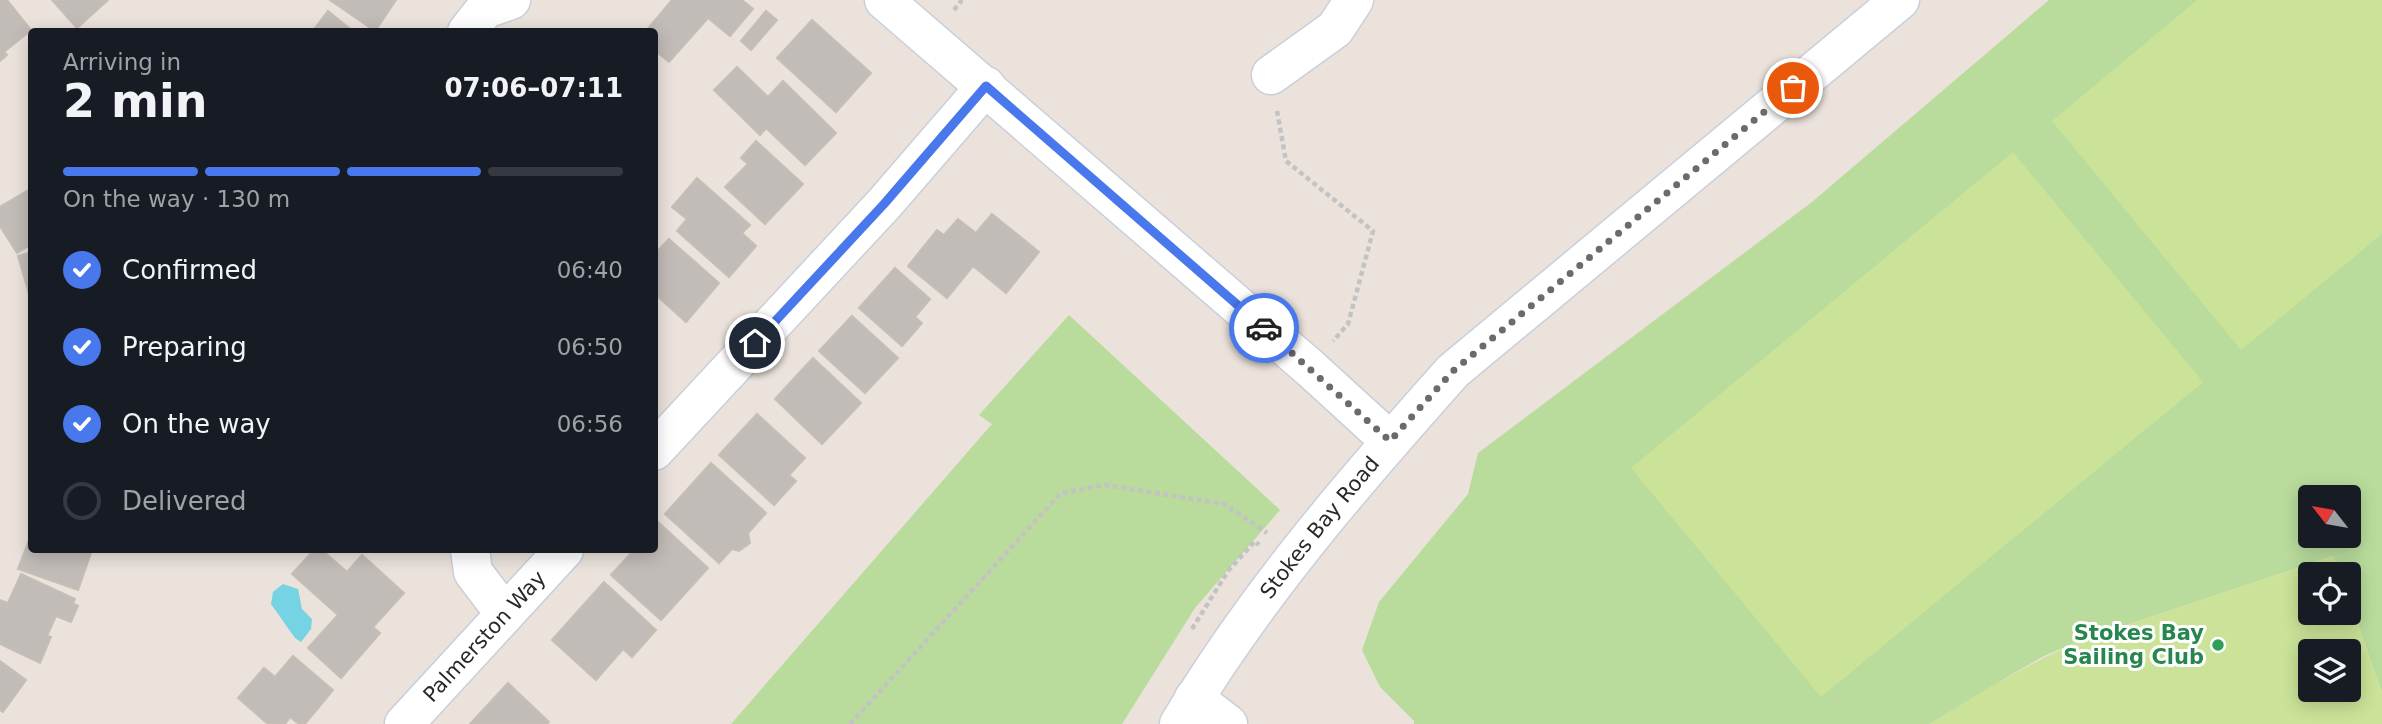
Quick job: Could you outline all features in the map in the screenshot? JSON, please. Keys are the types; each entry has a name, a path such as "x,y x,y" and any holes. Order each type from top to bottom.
{"street":[{"path":"470,28 485,9 511,0"},
{"path":"884,0 1310,368 1390,441"},
{"path":"1271,75 1335,29 1354,0"},
{"name":"Stokes Bay Road","path":"1186,711 1297,553 1390,441 1453,371 1900,0"},
{"path":"658,447 884,204 986,86"},
{"path":"470,553 473,572 505,614"},
{"name":"Palmerston Way","path":"404,724 561,553"},
{"path":"1186,711 1228,724"}],"path":[{"path":"1271,75 1286,161 1373,231 1348,324 1310,368"},
{"path":"850,724 1061,493 1105,485 1224,504 1297,553"}],"green space":[{"path":"2049,0 2382,0 2382,693 2358,625 2361,625 2361,562 2335,562 2333,556 2315,562 2298,562 2298,568 2084,639 2044,656 1930,724 1414,724 1380,687 1362,650 1379,602 1468,494 1478,453 1812,202"},
{"path":"2197,0 2382,0 2382,234 2241,350 2052,121"},
{"path":"2013,152 2203,382 1821,697 1631,468"},
{"path":"1069,315 1280,510 1195,608 1122,724 731,724 992,424 979,415"},
{"name":"Stokes Bay Sailing Club","path":"2334,556 2336,562 2316,562"},
{"name":"Stokes Bay Sailing Club","path":"2298,568 2298,625 2358,625 2382,693 2382,724 1930,724 2044,658 2084,639"}],"water":[{"path":"283,584 298,589 302,609 312,619 311,629 301,642 295,638 271,604 273,592"}],"building":[{"path":"0,0 7,0 29,28 28,32 4,52 7,55 0,61"},
{"path":"52,0 108,0 77,28"},
{"path":"330,0 396,0 377,28 371,28"},
{"path":"672,0 742,0 753,9 730,36 708,18 669,62 658,53 658,28 648,28"},
{"path":"328,11 349,28 315,28"},
{"path":"766,11 777,20 751,50 741,41"},
{"path":"812,20 871,73 836,112 777,58"},
{"path":"737,67 768,97 783,81 836,133 805,165 766,128 760,135 714,90"},
{"path":"756,141 803,184 765,224 725,187 748,164 741,158"},
{"path":"697,178 750,225 742,233 756,246 729,277 677,231 687,219 672,207"},
{"path":"28,190 28,246 17,253 0,226 0,207"},
{"path":"992,214 1039,252 1006,293 973,266 947,298 908,266 937,230 944,235 958,219 976,233"},
{"path":"669,239 719,283 686,322 658,297 658,251"},
{"path":"28,253 28,290 18,256"},
{"path":"895,268 930,299 915,317 922,323 902,346 859,308"},
{"path":"852,316 898,358 865,393 819,351"},
{"path":"813,358 861,403 822,444 775,399"},
{"path":"757,414 805,458 789,475 796,481 774,505 719,455"},
{"path":"711,463 766,513 748,533 750,543 739,551 732,549 719,563 665,514"},
{"path":"658,522 708,568 661,620 611,575 631,553 658,553"},
{"path":"28,543 28,553 91,553 78,590 18,569"},
{"path":"311,553 325,553 347,572 362,555 404,593 373,627 380,633 341,678 308,648 338,615 292,574"},
{"path":"21,574 75,599 73,603 78,606 71,622 56,616 40,663 0,644 0,600 8,603"},
{"path":"604,582 656,630 632,657 623,649 596,680 552,640"},
{"path":"293,656 333,690 305,724 299,724 290,717 285,724 268,724 238,698 264,668 275,677"},
{"path":"0,661 26,680 3,712 0,710"},
{"path":"508,683 549,722 547,724 470,724"}],"way so far":[{"path":"1264,328 1390,441 1453,371 1793,88"}],"place":[{"name":"Stokes Bay Sailing Club","path":"2218,645"}],"route":[{"path":"755,343 884,204 986,86 1264,328"}]}
